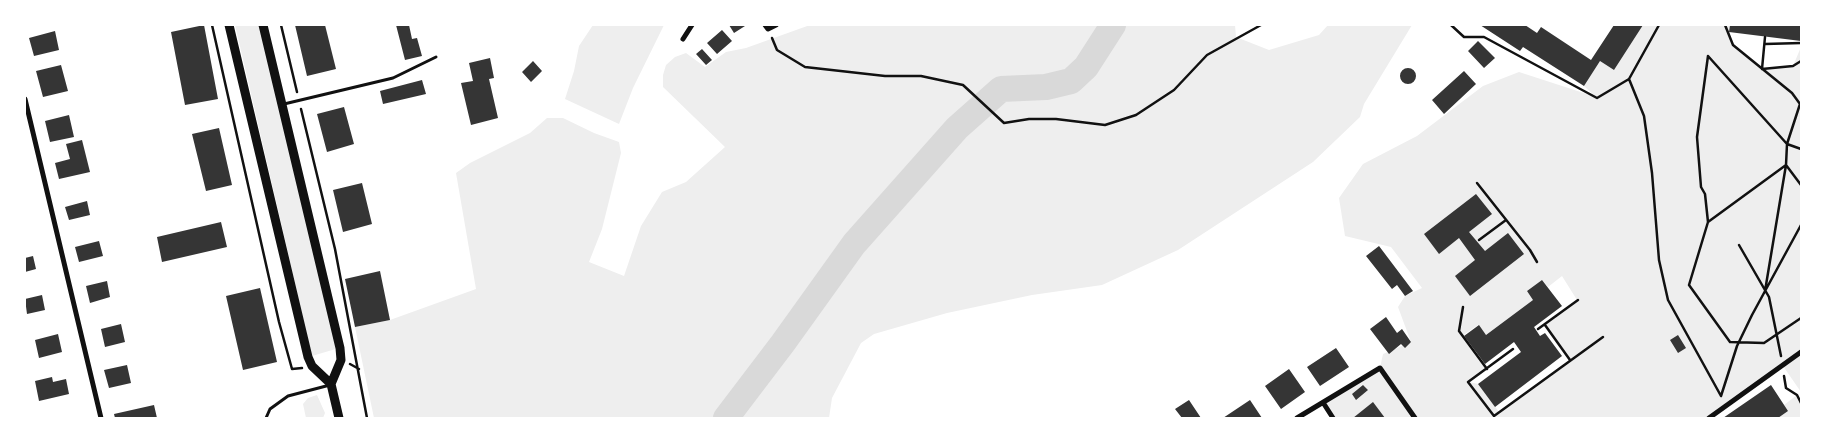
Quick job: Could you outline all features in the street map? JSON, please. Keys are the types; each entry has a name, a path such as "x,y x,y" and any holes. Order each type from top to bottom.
{"main road":[{"path":"229,25 308,357 312,366 330,384 339,418"},
{"path":"263,25 341,360 330,384"}],"street":[{"path":"683,39 692,25"},
{"path":"765,25 768,29 776,25"},
{"path":"25,99 101,418"},
{"path":"1709,418 1801,352"},
{"path":"1297,418 1324,404 1380,368 1415,418"},
{"path":"1324,404 1333,418"}],"lane":[{"path":"281,105 393,78 436,58"},
{"path":"266,418 270,409 288,396 330,384"}],"path":[{"path":"212,25 279,322 292,369 312,366"},
{"path":"281,25 335,249 367,418"},
{"path":"773,39 777,50 805,67 885,76 920,76 962,85 1004,123 1029,119 1056,119 1105,125 1136,115 1174,90 1207,55 1261,25"},
{"path":"1451,25 1464,37 1484,37 1598,98 1629,79 1659,25"},
{"path":"1725,25 1733,45 1796,98 1800,105 1787,144 1786,165 1765,291"},
{"path":"1762,69 1765,36"},
{"path":"1765,44 1801,43"},
{"path":"1801,149 1787,144 1708,56 1697,137 1701,187 1705,194 1708,222 1689,285 1730,342 1764,343 1801,318"},
{"path":"1762,69 1793,66 1801,61"},
{"path":"1629,79 1644,116 1652,173 1659,260 1668,300 1721,396 1739,343 1801,226"},
{"path":"1796,98 1801,95"},
{"path":"1708,222 1786,165"},
{"path":"1786,165 1801,185"},
{"path":"1477,183 1537,262"},
{"path":"1479,240 1506,220"},
{"path":"1739,245 1769,297 1786,388 1797,395 1801,403"},
{"path":"1538,329 1578,300"},
{"path":"1463,307 1459,331 1486,369"},
{"path":"1545,325 1570,360"},
{"path":"1513,349 1468,382 1494,417 1602,337"},
{"path":"341,360 359,369"}],"shaded area":[{"path":"235,25 261,25 339,348 312,356"},
{"path":"593,25 664,25 633,88 619,124 565,99 574,71 579,46"},
{"path":"810,25 1235,25 1236,37 1269,50 1319,35 1328,25 1412,25 1364,104 1360,117 1313,162 1178,250 1102,285 1032,295 947,313 874,334 861,343 832,398 829,418 374,418 355,327 390,320 476,289 456,173 470,163 530,133 547,118 563,118 594,133 619,142 621,153 602,229 589,262 624,276 641,226 662,192 686,182 725,147 663,87 663,75 666,65 675,57 686,53 705,67 726,52 746,48"},
{"path":"1643,25 1730,25 1729,32 1733,45 1763,69 1793,66 1801,47 1801,392 1783,366 1709,418 1333,418 1324,404 1380,368 1383,354 1411,342 1398,307 1405,296 1422,288 1391,247 1345,236 1339,198 1363,164 1417,136 1483,86 1519,72 1596,97 1584,86 1600,61 1614,70","holes":["1562,276 1577,300 1545,325 1569,360 1499,412 1478,384 1469,382 1487,369 1462,336 1478,325 1486,335 1533,300 1527,291 1542,280 1548,287"]},
{"path":"317,395 325,413 323,418 306,418 303,404 308,398"},
{"path":"1797,395 1801,403 1801,418 1778,418 1788,411 1784,405"}],"building":[{"path":"204,25 218,99 185,105 171,32"},
{"path":"295,25 325,25 336,69 307,76"},
{"path":"396,25 409,25 412,39 417,38 422,56 405,60"},
{"path":"729,25 744,25 745,26 734,33"},
{"path":"1480,25 1525,25 1537,33 1541,27 1591,60 1614,25 1643,25 1614,70 1600,61 1584,86 1523,47 1520,51"},
{"path":"1730,25 1801,25 1801,41 1729,32"},
{"path":"722,30 732,41 717,54 707,43"},
{"path":"55,31 59,50 34,56 29,38"},
{"path":"1478,41 1495,58 1484,68 1468,51"},
{"path":"702,49 712,60 706,65 696,54"},
{"path":"490,58 494,78 489,79 498,118 471,125 461,83 473,81 469,63"},
{"path":"533,61 542,71 531,82 522,72"},
{"path":"61,65 68,91 43,97 36,71"},
{"path":"1408,68 1416,76 1408,84 1400,76"},
{"path":"1464,71 1476,84 1444,114 1432,100"},
{"path":"422,80 426,94 383,104 380,91"},
{"path":"344,107 354,144 327,152 317,114"},
{"path":"69,115 74,137 50,142 45,121"},
{"path":"219,128 232,185 206,191 192,134"},
{"path":"82,140 90,172 59,179 55,163 70,159 66,144"},
{"path":"362,183 372,224 343,232 333,190"},
{"path":"1476,194 1492,214 1469,232 1485,251 1508,233 1524,254 1470,296 1455,276 1475,260 1459,238 1439,254 1424,234"},
{"path":"87,201 90,215 69,220 65,207"},
{"path":"221,222 227,247 162,262 157,237"},
{"path":"99,241 103,256 79,262 75,247"},
{"path":"1379,246 1413,291 1405,296 1397,285 1392,289 1366,256"},
{"path":"33,256 36,269 25,272 25,258"},
{"path":"380,271 390,320 355,327 345,279"},
{"path":"1542,280 1562,306 1534,327 1540,336 1545,333 1562,356 1495,407 1478,384 1521,352 1514,342 1485,364 1464,336 1479,325 1486,335 1533,300 1527,291"},
{"path":"107,281 110,297 90,303 86,286"},
{"path":"260,288 277,362 243,370 226,296"},
{"path":"42,295 45,310 27,314 25,299"},
{"path":"1386,317 1397,333 1402,329 1411,342 1405,348 1401,344 1389,354 1370,329"},
{"path":"121,324 125,342 105,347 101,329"},
{"path":"58,334 62,352 39,358 35,340"},
{"path":"1678,335 1686,348 1678,353 1670,340"},
{"path":"1336,348 1349,367 1320,386 1307,367"},
{"path":"127,365 131,383 109,388 104,370"},
{"path":"1289,369 1305,392 1281,409 1265,386"},
{"path":"52,377 53,382 66,379 69,394 39,401 35,381"},
{"path":"1363,385 1368,390 1356,400 1352,394"},
{"path":"1771,385 1788,411 1778,418 1723,418"},
{"path":"1189,400 1201,418 1182,418 1175,409"},
{"path":"1250,400 1262,418 1223,418"},
{"path":"1373,402 1385,418 1353,418"},
{"path":"154,405 157,418 115,418 114,414"}],"waterway":[{"path":"726,418 854,244 957,128 1001,89 1046,87 1071,81 1086,67 1113,25"}]}
